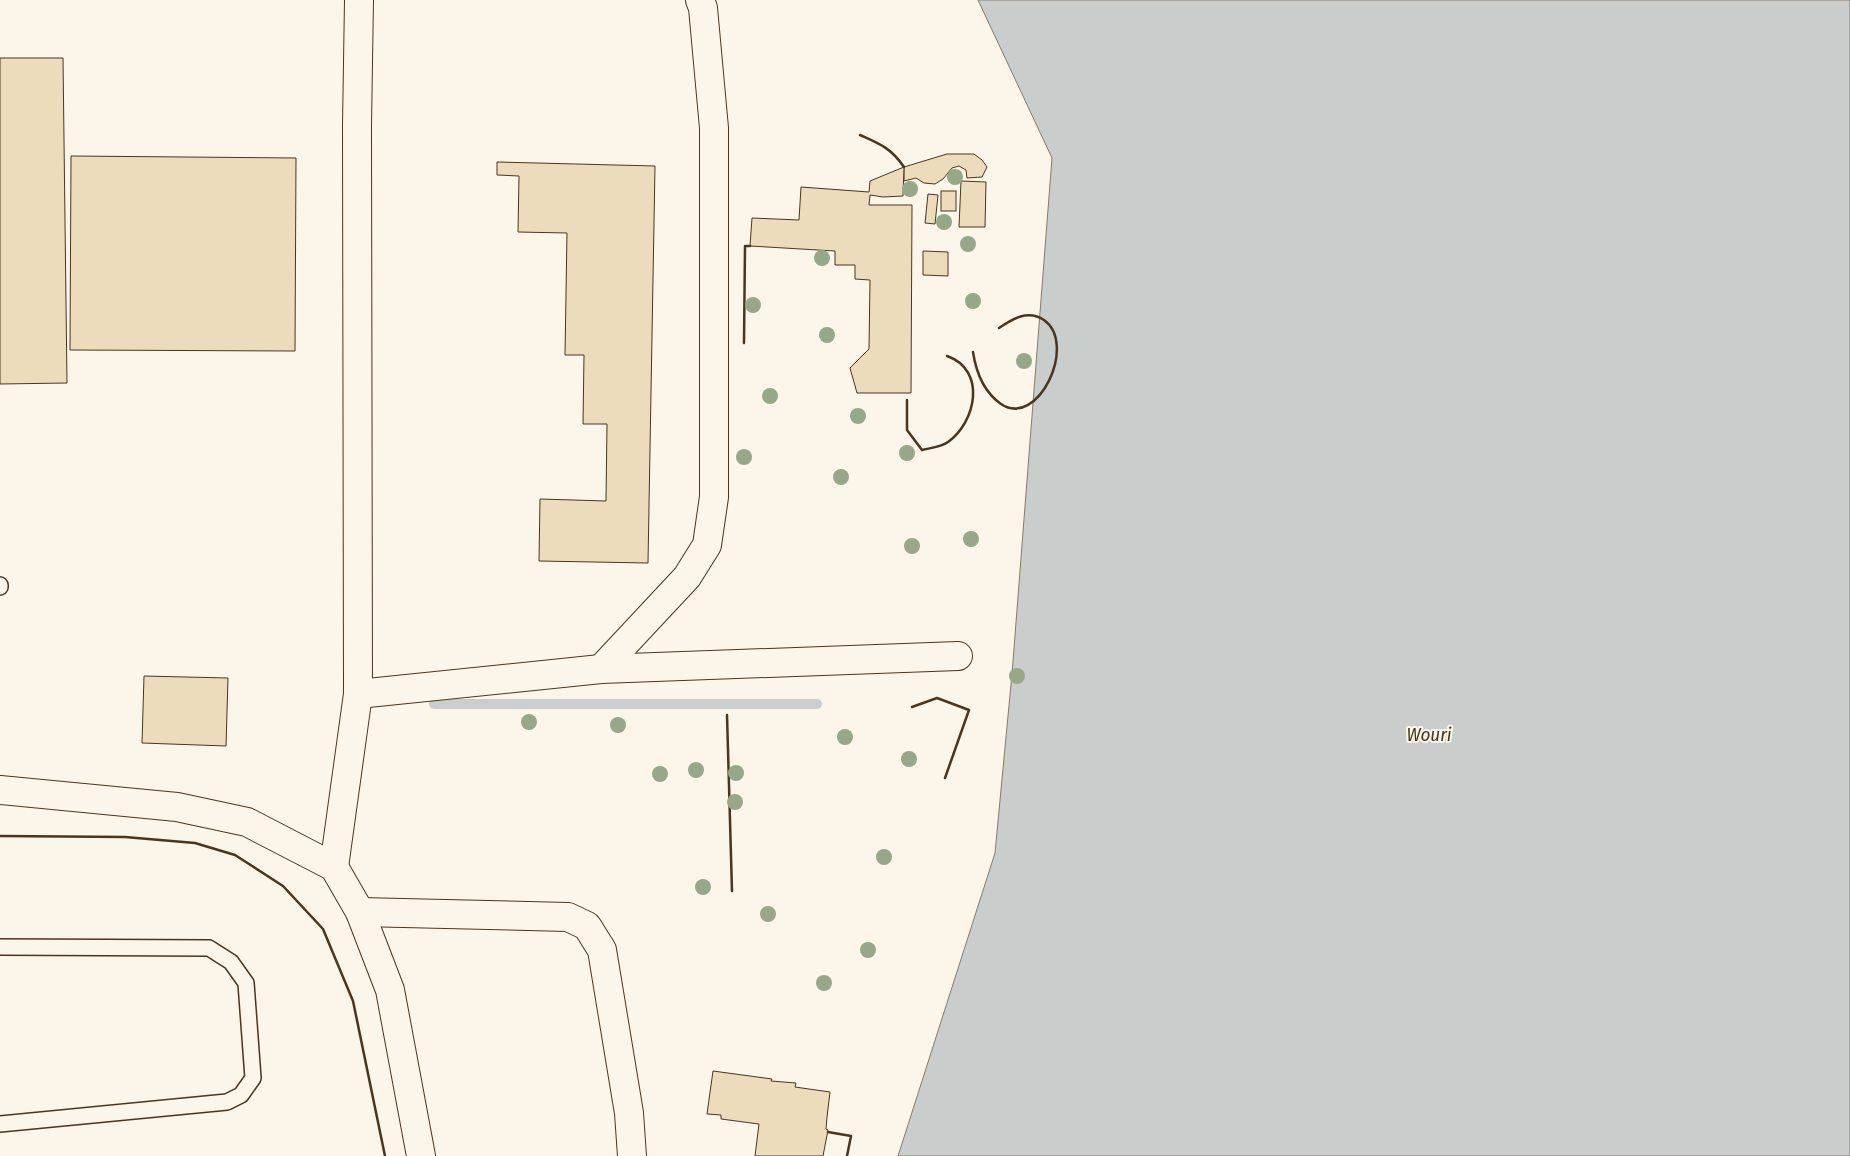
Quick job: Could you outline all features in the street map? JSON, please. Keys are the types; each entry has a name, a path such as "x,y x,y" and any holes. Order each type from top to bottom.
{"street":[{"path":"334,867 358,694 357,126 360,0"},
{"path":"601,669 688,577 707,545 714,497 714,128 703,8 700,0"},
{"path":"358,694 601,669 958,656"},
{"path":"0,790 178,806 247,822 334,867 360,912 390,990 421,1156"},
{"path":"360,912 568,917 587,926 602,950 629,1113 632,1156"}],"lane":[{"path":"0,947 208,948 231,962 246,983 253,1078 241,1095 227,1102 0,1124"}],"water":[{"name":"Wouri","path":"978,0 1850,0 1850,1156 898,1156 995,853 1012,674 1052,158"}],"building":[{"path":"0,58 63,58 67,383 0,384"},
{"path":"947,154 974,154 987,167 982,177 967,178 966,170 959,166 952,168 943,179 935,184 924,183 916,178 904,181 904,167"},
{"path":"71,156 296,158 295,351 70,350"},
{"path":"497,162 655,166 648,563 539,561 540,499 606,501 607,424 583,424 584,355 565,355 567,233 518,232 519,176 497,175"},
{"path":"904,167 903,196 883,197 870,195 869,205 912,205 911,393 857,393 850,368 869,349 870,280 855,279 855,265 835,265 835,251 750,246 752,218 799,220 801,187 869,192 870,181"},
{"path":"961,181 986,182 985,227 959,227"},
{"path":"941,191 956,191 956,211 941,211"},
{"path":"928,194 938,195 935,224 925,223"},
{"path":"923,251 948,252 948,276 923,275"},
{"path":"144,676 228,678 226,746 142,743"},
{"path":"713,1071 772,1079 771,1081 796,1083 795,1087 830,1092 826,1129 828,1130 823,1156 755,1156 759,1124 721,1119 721,1115 707,1114"}],"waterway":[{"path":"434,704 817,704"}],"wall":[{"path":"860,135 885,147 904,167"},
{"path":"744,343 745,246 750,246"},
{"path":"973,352 976,367 985,388 1001,404 1015,409 1028,405 1040,395 1049,380 1055,364 1057,347 1053,332 1044,320 1032,315 1020,316 999,328"},
{"path":"907,400 907,430 922,450 945,444 958,433 971,410 972,384 968,373 960,363 947,356"},
{"path":"912,707 937,698 969,710 945,778"},
{"path":"727,715 732,891"},
{"path":"0,836 125,837 195,843 235,855 283,886 323,929 353,1001 385,1156"},
{"path":"828,1132 851,1136 847,1156"}]}
